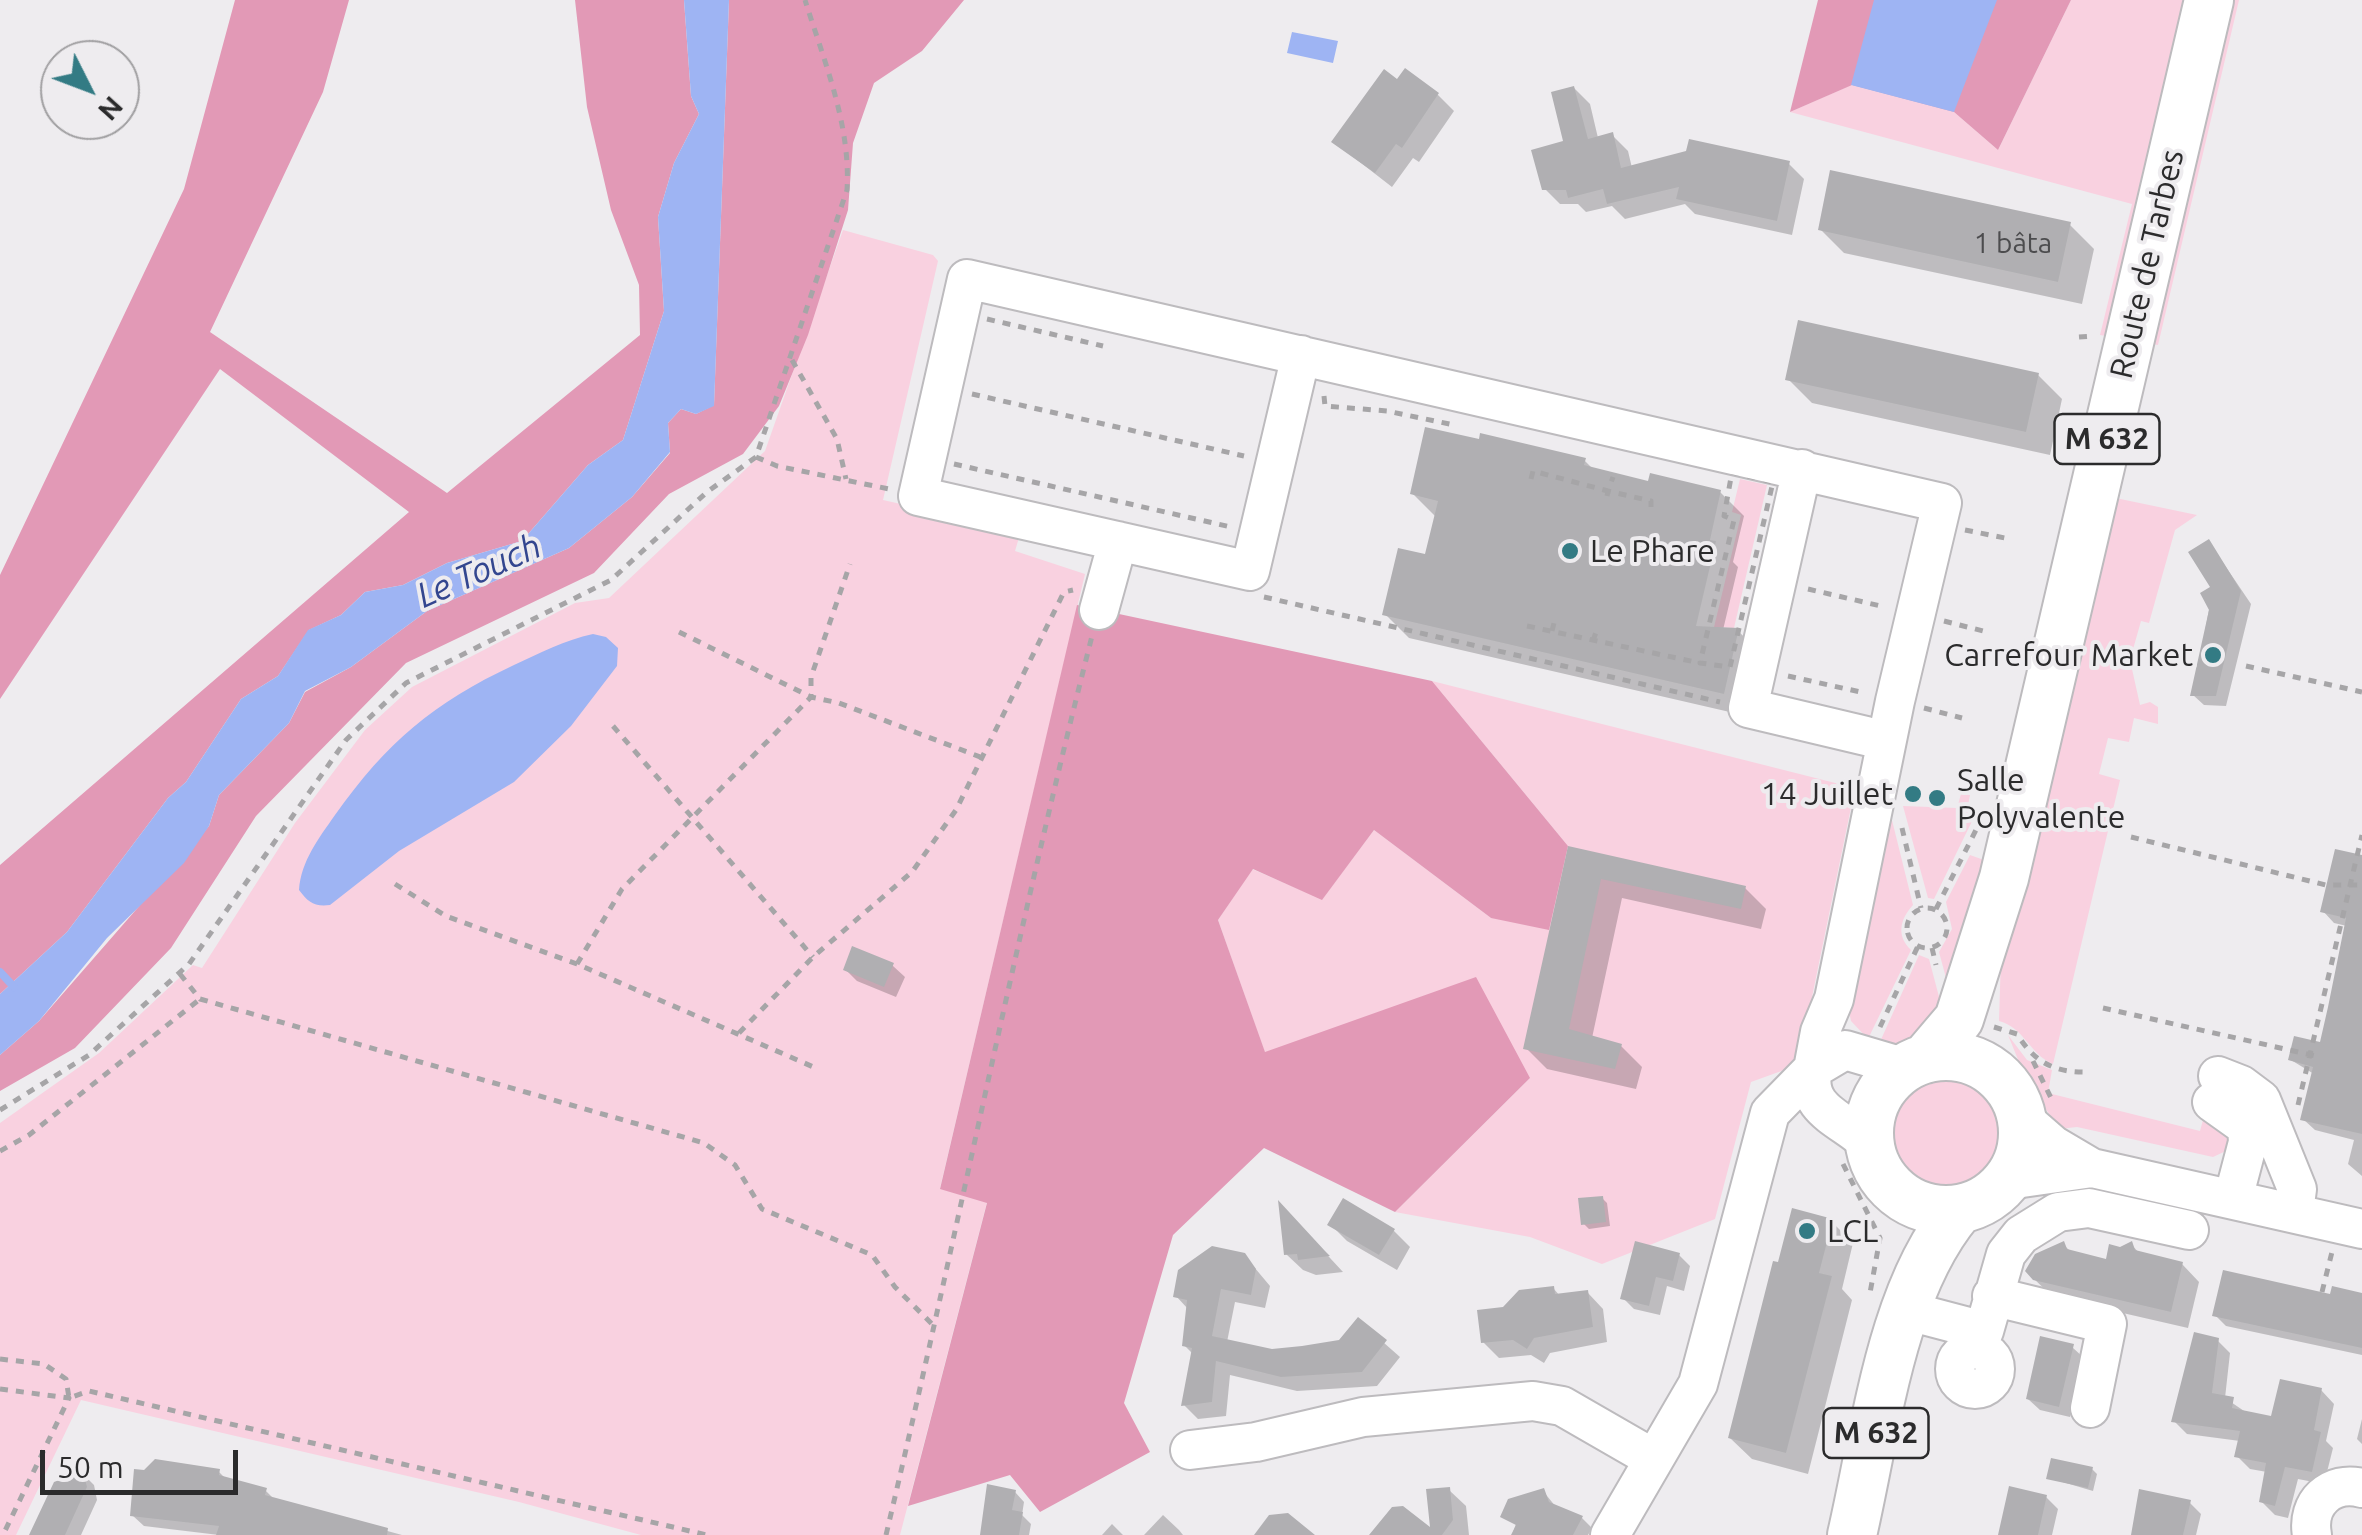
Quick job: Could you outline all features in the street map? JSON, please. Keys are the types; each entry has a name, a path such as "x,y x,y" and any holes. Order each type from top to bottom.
{"main road":[{"name":"Route de Tarbes","path":"1916,1063 1959,1019 2004,878 2208,0"},
{"name":"Route de Tarbes","path":"2004,878 1989,1026 2010,1054"},
{"path":"2010,1054 2012,1092 2039,1112 2008,1180 1986,1200 1959,1210 1926,1208 1896,1192 1853,1148 1884,1088 1916,1063 2010,1054"},
{"name":"M 632","path":"1852,1535 1896,1306 1902,1242 1896,1192"},
{"name":"M 632","path":"1891,1317 1959,1210"}],"street":[{"path":"1301,355 1250,571 918,496 967,279 1301,355 1802,469 1942,502 1895,700 1834,999 1820,1032 1814,1069 1812,1090 1821,1109 1853,1148"},
{"path":"1802,469 1777,582 1744,668 1748,708 1866,736"},
{"path":"1094,597 1118,541"},
{"path":"1834,999 1845,1035 1858,1052"},
{"path":"1610,1535 1704,1369 1765,1131 1778,1102 1834,1053 1858,1052 1916,1063"},
{"path":"2233,1198 2248,1142 2247,1127 2215,1089 2241,1084 2261,1100 2297,1190 2294,1212"},
{"path":"1765,1131 1791,1108 1821,1109"},
{"path":"2039,1112 2053,1145 2092,1168 2362,1228"},
{"path":"2008,1180 2092,1168"},
{"path":"2135,1218 2147,1179"},
{"path":"1985,1325 2013,1243 2058,1212 2078,1207 2189,1230"},
{"path":"1891,1317 1985,1325 2107,1324 2090,1408"},
{"path":"1190,1450 1256,1442 1363,1417 1533,1401 1562,1406 1654,1459"},
{"path":"2312,1535 2312,1511 2322,1496 2338,1487 2362,1488"}],"path":[{"path":"0,1110 90,1055 179,973 232,906 346,740 406,683 610,580 707,492 756,457 847,190 848,160 835,94 805,0"},
{"path":"2079,337 2100,335"},
{"path":"792,360 837,440 846,480"},
{"path":"942,387 1275,463"},
{"path":"756,457 886,488"},
{"path":"926,458 1259,533"},
{"path":"1531,479 1533,470 1608,494 1651,501 1650,507"},
{"path":"1700,663 1734,520 1724,516 1732,472 1773,482 1744,668"},
{"path":"1608,494 1613,477"},
{"path":"577,964 622,889 740,774 781,724 811,697 811,677 850,564"},
{"path":"1250,571 1257,596 1748,708"},
{"path":"1777,582 1983,630"},
{"path":"739,1033 813,956 912,872 956,810 1064,592 1094,597 886,1535"},
{"path":"1552,631 1554,619"},
{"path":"1528,626 1895,700 1962,718"},
{"path":"1593,641 1597,629"},
{"path":"679,632 811,697 838,703 982,758"},
{"path":"2246,666 2362,692"},
{"path":"613,726 813,956"},
{"path":"1878,788 1896,800 1922,908"},
{"path":"1936,909 1982,816"},
{"path":"2292,1123 2306,1086 2307,1054 2362,835"},
{"path":"2132,837 2326,885 2362,885"},
{"path":"395,884 446,916 577,964 818,1069"},
{"path":"1922,908 1936,909 1948,930 1940,944 1918,946 1908,934 1909,918 1922,908"},
{"path":"179,973 200,999 704,1143 735,1165 762,1209 872,1255 895,1287 935,1327"},
{"path":"0,1151 29,1134 200,999"},
{"path":"2103,1008 2316,1056"},
{"path":"2010,1054 2071,1072 2089,1072"},
{"path":"2010,1054 2039,1112"},
{"path":"1853,1148 1880,1238 1891,1317"},
{"path":"0,1359 44,1364 66,1380 69,1398 3,1535"},
{"path":"0,1388 69,1398 89,1390 706,1535"}],"shaded area":[{"path":"235,0 349,0 323,92 210,332 447,493 640,335 639,285 611,210 587,107 575,0 684,0 691,96 699,114 674,163 658,217 664,311 623,440 588,465 522,541 447,563 403,585 365,592 341,615 309,630 278,676 241,699 186,782 168,798 67,932 0,994 0,865 409,512 220,369 0,699 0,575 184,189"},
{"path":"729,0 964,0 922,51 874,83 853,143 848,210 808,335 779,406 743,454 669,494 594,573 406,663 256,816 171,948 75,1048 0,1091 0,1055 39,1021 209,826 219,795 289,723 305,692 351,667 427,611 569,548 632,497 670,453 668,423 681,409 696,414 714,405"},
{"path":"1818,0 2071,0 1998,150 1954,112 1852,85 1790,112"},
{"path":"2071,0 2239,0 2158,345 2100,335 2132,204 1790,112 1851,85 1954,112 1998,150"},
{"path":"843,230 933,255 938,261 883,500 1021,531 1015,551 1085,574 940,1188 987,1202 900,1535 641,1535 519,1502 81,1400 16,1535 0,1535 0,1123 99,1053 193,965 202,968 295,823 365,730 412,687 575,603 609,598 765,451"},
{"path":"1740,479 1767,485 1734,628 1714,627 1741,515 1732,512"},
{"path":"2106,496 2197,515 2175,530 2149,623 2141,621 2130,660 2140,705 2150,702 2158,707 2158,724 2134,718 2129,742 2108,738 2099,774 2120,780 2053,1064 2015,1029 1999,1021 2001,956"},
{"path":"1077,605 1432,681 1568,846 1549,930 1491,918 1374,830 1322,900 1253,869 1218,920 1265,1052 1476,977 1530,1078 1395,1212 1264,1148 1173,1235 1124,1403 1150,1452 1040,1512 1010,1475 908,1506 987,1203 940,1189"},
{"path":"1432,681 1855,788 1798,1065 1751,1082 1715,1219 1602,1264 1530,1237 1395,1212 1530,1078 1265,1053 1218,920 1252,869 1322,899 1374,830 1491,918 1568,846"},
{"path":"1961,794 1970,795 1967,810 1976,813 1934,899 1928,898 1903,806 1957,808"},
{"path":"1889,808 1913,905 1901,928 1911,950 1868,1039 1851,1021 1848,1006"},
{"path":"1970,855 1984,860 1952,1000 1939,952 1952,929 1946,902"},
{"path":"1919,955 1929,959 1942,1008 1909,1045 1879,1044"},
{"path":"2008,1035 2027,1060 2052,1070 2048,1093 2200,1131 2205,1113 2233,1141 2228,1150 2213,1157 2077,1127 2059,1129 2026,1079"},
{"path":"1946,1074 1969,1079 1988,1092 2001,1111 2006,1134 2001,1157 1988,1176 1969,1189 1946,1194 1923,1189 1904,1176 1891,1157 1886,1134 1891,1111 1904,1092 1923,1079"}],"water":[{"name":"Le Touch","path":"684,0 729,0 714,406 696,414 681,409 668,423 670,452 632,497 569,548 427,611 351,667 305,691 289,723 219,795 209,826 184,863 107,938 39,1021 0,1055 0,994 67,932 168,798 186,782 241,699 278,676 308,630 341,615 365,592 403,585 447,563 522,541 588,465 623,440 664,311 658,217 674,163 699,114 691,96"},
{"path":"1874,0 1997,0 1954,112 1851,85"},
{"path":"1292,32 1338,41 1333,63 1287,53"},
{"path":"593,634 606,637 618,648 617,666 571,726 514,782 399,851 330,905 305,898 299,890 312,850 354,789 393,745 435,710 485,679 553,647"}],"building":[{"path":"1405,68 1439,93 1402,148 1396,144 1375,173 1331,142 1384,69 1397,79"},
{"path":"1574,86 1588,139 1613,132 1621,168 1686,151 1689,139 1790,161 1777,221 1676,199 1679,187 1607,204 1603,189 1568,198 1566,190 1542,190 1531,150 1563,141 1551,92"},
{"path":"1830,170 2071,222 2058,282 1818,230"},
{"path":"1798,320 2039,373 2026,432 1785,380"},
{"name":"Le Phare","path":"1425,427 1479,439 1480,433 1586,458 1584,465 1648,481 1650,473 1721,490 1710,540 1716,541 1696,626 1739,628 1724,694 1382,615 1398,548 1425,554 1438,501 1410,494"},
{"path":"2209,539 2241,591 2216,696 2190,696 2209,610 2200,593 2210,587 2188,552"},
{"path":"1568,846 1746,886 1741,909 1601,879 1569,1029 1622,1044 1615,1069 1523,1049"},
{"path":"2335,849 2362,855 2362,1134 2300,1120 2313,1067 2288,1060 2294,1036 2320,1042 2328,1007 2346,918 2320,912"},
{"path":"852,946 894,963 884,987 843,970"},
{"path":"1603,1196 1606,1222 1581,1225 1578,1198"},
{"path":"1343,1198 1395,1229 1379,1255 1327,1225"},
{"path":"1278,1200 1330,1256 1298,1260 1297,1254 1284,1255"},
{"path":"1792,1208 1833,1219 1819,1273 1832,1276 1786,1453 1728,1438 1773,1261 1778,1262"},
{"path":"1635,1241 1680,1253 1673,1281 1656,1277 1649,1306 1620,1299"},
{"path":"2064,1241 2067,1249 2106,1259 2109,1244 2120,1247 2132,1241 2135,1250 2183,1262 2171,1312 2033,1280 2025,1271 2035,1254"},
{"path":"1212,1246 1245,1253 1256,1269 1251,1295 1221,1289 1212,1336 1272,1349 1302,1346 1339,1340 1358,1317 1387,1340 1362,1372 1281,1377 1216,1361 1212,1402 1181,1406 1192,1348 1182,1346 1187,1300 1173,1297 1178,1270"},
{"path":"2223,1270 2330,1294 2332,1286 2362,1293 2362,1348 2212,1316"},
{"path":"1554,1286 1555,1294 1588,1290 1593,1327 1534,1338 1527,1349 1513,1340 1481,1343 1477,1310 1503,1307 1519,1290"},
{"path":"2194,1332 2219,1338 2212,1393 2234,1397 2232,1408 2271,1416 2280,1379 2322,1388 2314,1430 2321,1432 2312,1472 2285,1467 2275,1506 2259,1502 2266,1463 2234,1457 2240,1431 2171,1422"},
{"path":"2040,1336 2074,1344 2059,1407 2026,1399"},
{"path":"2051,1458 2093,1467 2088,1488 2046,1479"},
{"path":"155,1459 220,1469 219,1475 267,1488 265,1495 388,1528 387,1535 216,1535 219,1526 130,1516 134,1469 144,1470"},
{"path":"83,1471 87,1487 65,1535 29,1535 54,1482"},
{"path":"987,1484 1016,1490 1012,1510 1023,1512 1019,1535 980,1535"},
{"path":"2009,1486 2047,1495 2038,1535 1998,1535"},
{"path":"1450,1487 1453,1520 1442,1535 1369,1535 1392,1507 1403,1506 1430,1527 1426,1489"},
{"path":"1544,1488 1549,1502 1583,1516 1573,1535 1511,1535 1516,1525 1500,1517 1508,1499"},
{"path":"2139,1489 2191,1500 2183,1535 2131,1535"},
{"path":"1288,1513 1315,1535 1254,1535 1269,1515"}],"waterway":[{"path":"0,972 14,987"}],"place":[{"name":"Le Phare","path":"1570,551"},
{"name":"Carrefour Market","path":"2213,655"},
{"name":"14 Juillet","path":"1913,794"},
{"name":"Salle Polyvalente","path":"1937,798"},
{"name":"LCL","path":"1807,1231"}]}
